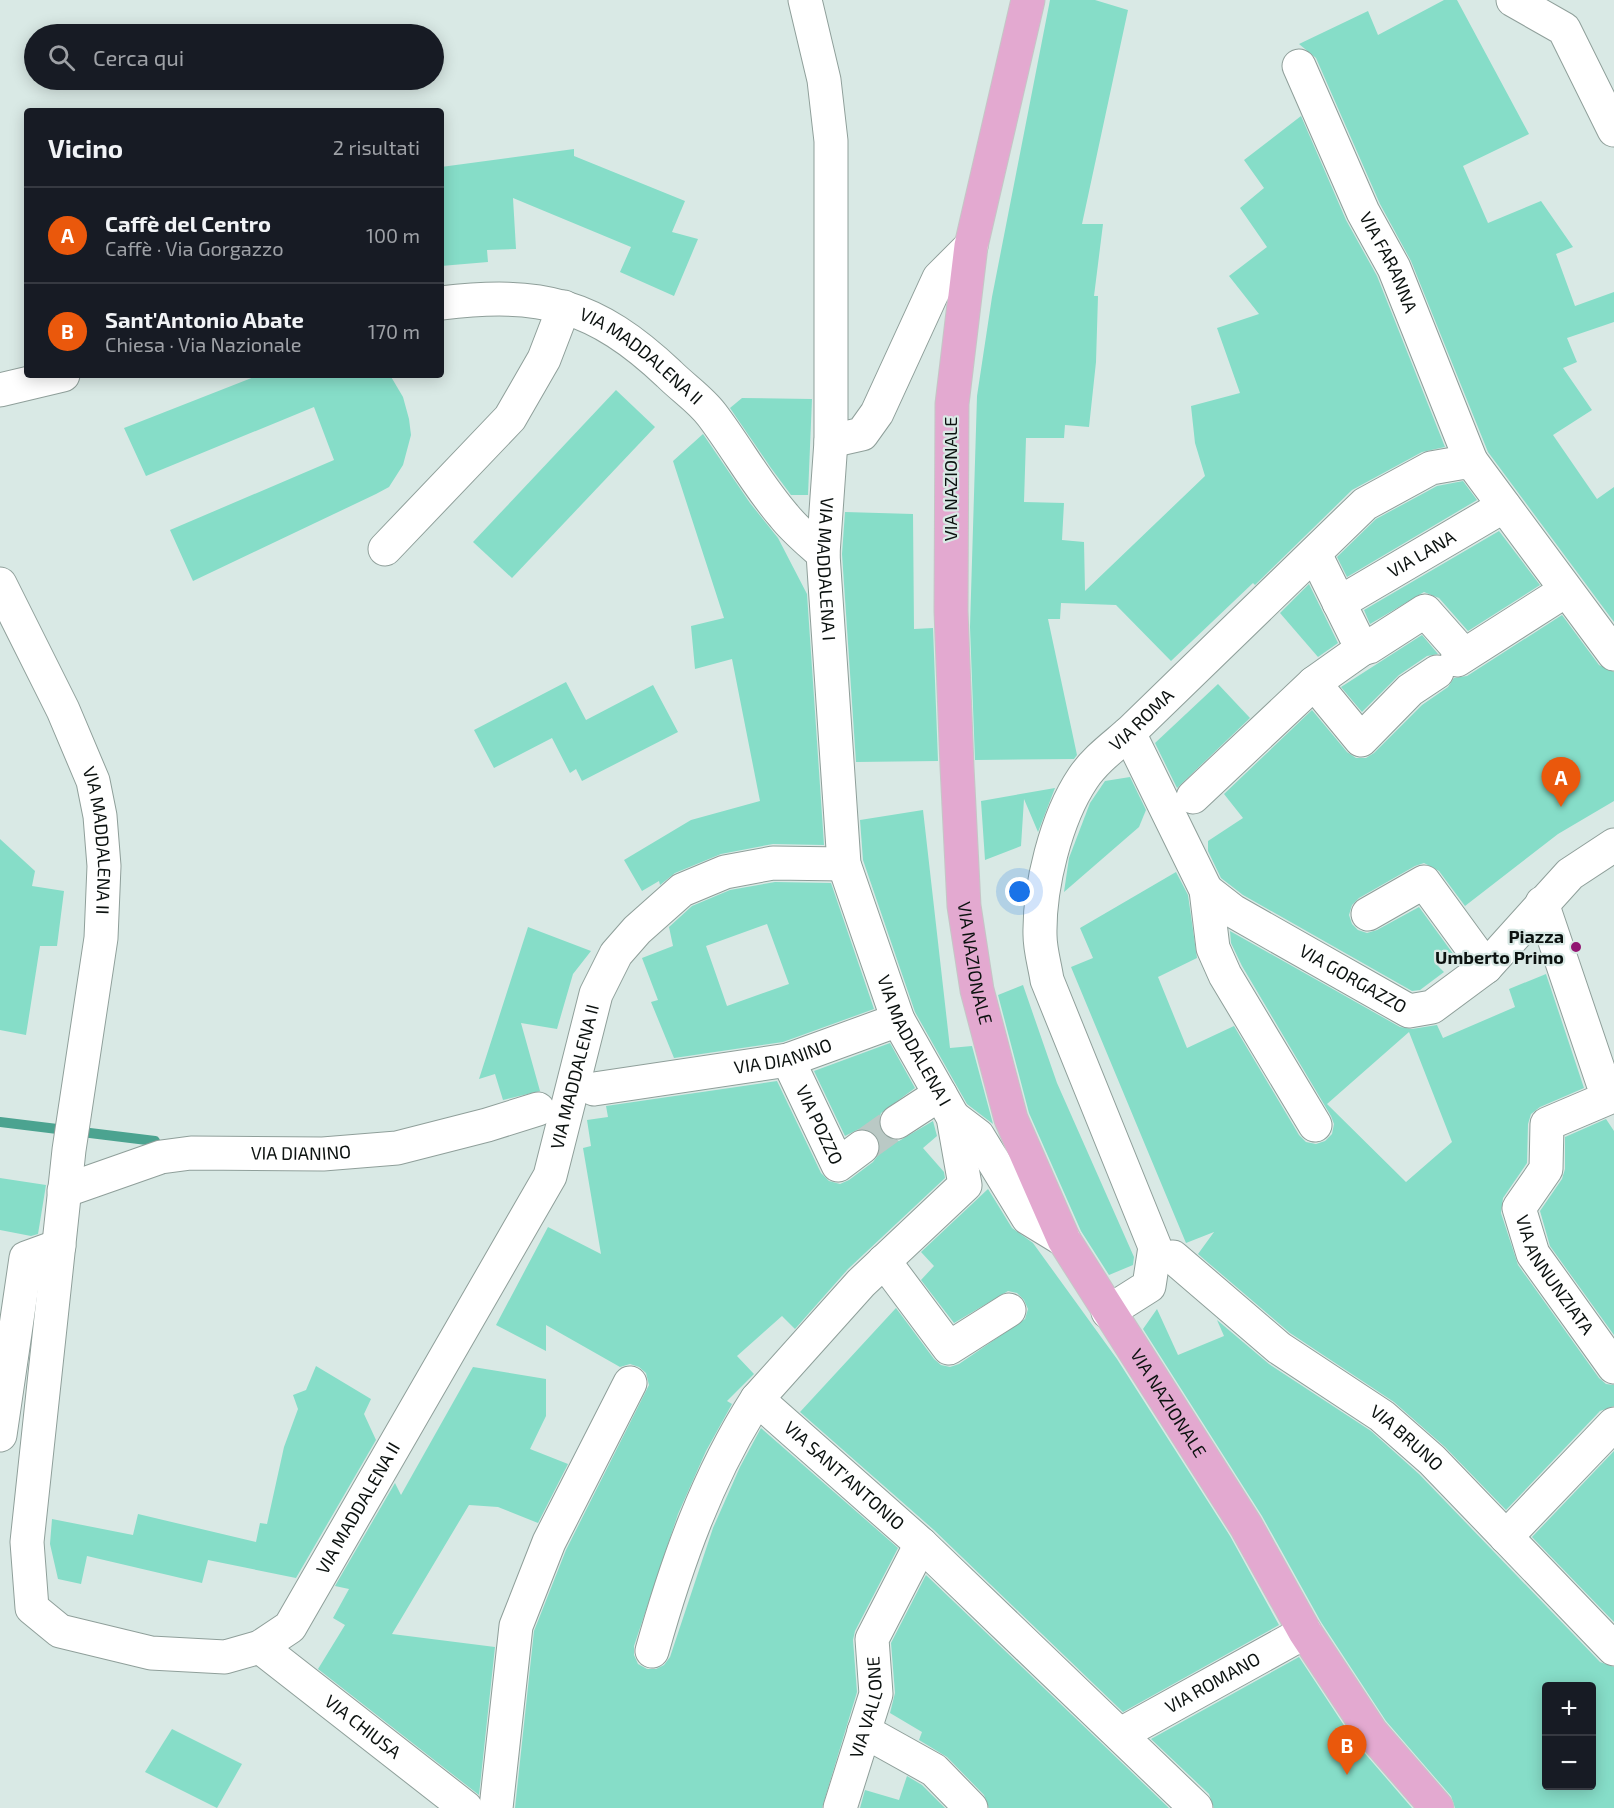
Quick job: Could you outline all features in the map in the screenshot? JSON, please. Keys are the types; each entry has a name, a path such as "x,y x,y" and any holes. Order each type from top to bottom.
{"main road":[{"name":"VIA NAZIONALE","path":"1028,0 971,246 952,404 951,611 964,906 977,990 1011,1119 1064,1240 1246,1526 1305,1632 1371,1732 1437,1808"}],"street":[{"name":"VIA MADDALENA I","path":"805,0 824,80 831,141 831,441 823,554 844,864 898,1020 946,1105"},
{"path":"1513,0 1564,29"},
{"path":"1550,0 1614,130"},
{"name":"VIA FARANNA","path":"1299,66 1363,212 1398,278 1471,461"},
{"path":"831,441 862,434 877,413 939,278 971,246"},
{"name":"VIA MADDALENA II","path":"444,303 490,297 539,300 585,313 621,334 650,356 710,413 784,516 823,554"},
{"path":"385,549 510,418 544,359 564,307"},
{"path":"0,390 50,378"},
{"path":"1471,461 1565,591 1614,654"},
{"name":"VIA ROMA","path":"1108,1312 1149,1286 1155,1247 1047,980 1040,936 1044,884 1060,827 1083,778 1100,758 1130,733 1365,504 1431,468 1471,461"},
{"name":"VIA LANA","path":"1339,603 1504,506"},
{"path":"1315,554 1362,649"},
{"name":"VIA MADDALENA II","path":"0,584 68,720 93,781 100,816 104,866 101,938 69,1150 27,1542 32,1608 60,1631 151,1653 225,1657 260,1647 290,1626 307,1601 550,1176 596,994 616,954 637,930 682,890 725,872 773,863 844,864"},
{"path":"1314,683 1361,740 1410,690 1565,591"},
{"path":"1193,798 1314,683 1362,649 1369,648 1425,611 1453,662"},
{"name":"VIA GORGAZZO","path":"1130,733 1206,890 1213,948 1221,966 1315,1125"},
{"name":"VIA GORGAZZO","path":"1206,890 1233,911 1409,1011 1432,1007 1486,967 1570,874 1614,845"},
{"path":"1368,914 1424,882 1486,967"},
{"path":"1542,903 1605,1100"},
{"name":"VIA DIANINO","path":"594,1089 788,1059 898,1020"},
{"name":"VIA POZZO","path":"788,1059 838,1165 862,1147"},
{"name":"VIA ANNUNZIATA","path":"1605,1100 1547,1124 1546,1169 1519,1208 1533,1254 1614,1367"},
{"path":"946,1105 978,1136 1028,1218 1064,1240"},
{"path":"897,1122 946,1105"},
{"path":"652,1651 671,1583 707,1489 730,1442 757,1399 801,1348 884,1261 964,1185 946,1105"},
{"name":"VIA DIANINO","path":"64,1191 161,1157 191,1153 323,1154 397,1148 487,1125 538,1109"},
{"path":"0,1435 26,1258 59,1246"},
{"name":"VIA BRUNO","path":"1173,1257 1279,1348 1382,1416 1432,1460 1614,1649"},
{"path":"884,1261 949,1348 1009,1310"},
{"path":"496,1808 516,1626 549,1542 630,1383"},
{"name":"VIA SANT'ANTONIO","path":"757,1399 921,1544 1196,1808"},
{"path":"1506,1537 1614,1424"},
{"name":"VIA VALLONE","path":"840,1808 876,1694 872,1639 921,1544"},
{"name":"VIA ROMANO","path":"1120,1734 1305,1632"},
{"name":"VIA CHIUSA","path":"260,1647 466,1808"},
{"path":"864,1731 934,1770 971,1808"}],"building":[{"path":"1050,0 1095,0 1128,10 1082,224 1103,224 1094,296 1098,296 1096,362 1089,427 1065,425 1064,438 1026,438 1024,502 1064,503 1062,540 1084,542 1085,591 1205,476 1195,443 1191,406 1240,393 1217,328 1259,314 1229,276 1267,247 1240,208 1264,188 1244,160 1301,116 1346,220 1377,276 1445,447 1422,452 1352,490 1255,585 1253,583 1171,661 1116,605 1061,603 1060,619 1048,619 1077,755 1074,759 975,760 970,627 977,396 992,297"},
{"path":"1444,0 1457,0 1529,134 1463,166 1488,223 1541,201 1573,247 1556,254 1575,306 1614,292 1614,322 1567,338 1577,362 1563,368 1592,410 1553,435 1597,499 1614,487 1614,622 1488,452 1411,261 1380,204 1316,58 1299,44 1368,11 1378,35"},
{"path":"574,149 574,156 685,201 672,232 698,239 674,296 620,272 631,247 513,198 516,249 487,250 488,262 444,266 444,167"},
{"path":"251,378 392,378 403,397 411,435 403,465 389,487 193,581 170,530 334,460 314,407 146,476 124,428"},
{"path":"616,390 655,427 512,578 473,542"},
{"path":"742,398 812,399 808,495 791,495 730,408"},
{"path":"703,434 750,503 778,538 807,594 824,845 773,844 721,854 675,873 660,885 659,881 642,891 624,860 691,820 760,801 732,659 695,669 691,626 724,618 673,461"},
{"path":"1463,481 1477,500 1347,577 1337,557 1376,519 1437,486"},
{"path":"845,512 913,514 914,629 933,628 938,761 856,762 842,554"},
{"path":"1499,531 1540,585 1468,631 1439,598 1424,592 1370,624 1364,610"},
{"path":"1309,584 1338,643 1318,657 1280,613"},
{"path":"1562,615 1599,665 1614,672 1614,801 1558,834 1465,906 1439,871 1424,863 1359,898 1352,905 1349,915 1352,924 1358,930 1367,933 1419,907 1454,955 1438,966 1444,972 1420,990 1412,991 1243,895 1221,878 1208,851 1208,841 1243,818 1224,794 1312,710 1347,752 1356,758 1366,758 1374,753 1422,705 1448,687 1454,678 1467,676"},
{"path":"1422,635 1438,654 1427,656 1399,675 1362,712 1341,687"},
{"path":"566,682 586,720 653,685 678,732 582,781 576,769 570,773 552,738 494,768 474,730"},
{"path":"1218,684 1250,718 1177,788 1155,743"},
{"path":"1130,777 1146,810 1139,827 1064,892 1069,858 1090,803 1105,781"},
{"path":"1055,788 1038,832 1024,799 1021,846 985,860 981,801"},
{"path":"923,810 950,1048 972,1046 993,1124 967,1104 915,1012 863,860 860,820"},
{"path":"0,839 35,871 32,886 64,891 57,946 40,946 26,1035 0,1030"},
{"path":"1176,872 1188,895 1197,958 1158,977 1187,1048 1234,1026 1299,1135 1306,1142 1316,1144 1325,1141 1332,1134 1334,1124 1331,1116 1242,966 1231,943 1230,931 1400,1027 1412,1029 1437,1025 1443,1038 1515,1007 1509,989 1546,974 1584,1088 1540,1107 1531,1114 1528,1124 1527,1163 1503,1198 1501,1213 1518,1265 1599,1378 1606,1384 1614,1385 1614,1406 1600,1411 1506,1510 1445,1447 1394,1402 1290,1333 1198,1254 1214,1232 1186,1243 1071,967 1093,958 1080,928","holes":["1409,1032 1452,1142 1406,1182 1327,1104"]},
{"path":"775,882 831,883 874,1009 783,1042 674,1058 651,1002 658,1000 642,958 673,946 669,927 692,906 730,890","holes":["767,924 789,984 727,1006 706,946"]},
{"path":"528,927 591,951 573,974 557,1029 521,1023 540,1091 503,1100 495,1074 479,1079"},
{"path":"1023,985 1057,1083 1134,1257 1133,1265 1109,1275 1081,1231 1029,1113 998,995"},
{"path":"890,1043 915,1088 881,1113 878,1122 881,1132 888,1138 899,1141 933,1121 937,1136 923,1148 944,1172 945,1178 848,1269 795,1329 782,1316 737,1356 754,1374 727,1401 732,1404 706,1451 678,1514 634,1646 634,1655 638,1664 647,1669 656,1669 664,1665 670,1657 713,1528 740,1467 761,1428 898,1548 855,1631 853,1640 857,1692 822,1808 515,1808 534,1631 566,1550 649,1385 646,1373 639,1367 630,1364 620,1367 546,1325 546,1351 496,1325 548,1227 601,1254 583,1148 591,1146 587,1120 608,1117 606,1106 777,1081 821,1173 829,1181 840,1184 873,1162 879,1154 880,1144 877,1135 869,1130 859,1129 845,1136 814,1071"},
{"path":"1606,1119 1614,1131 1614,1335 1550,1246 1540,1211 1562,1179 1565,1169 1565,1137"},
{"path":"0,1178 46,1185 38,1234 31,1236 0,1230"},
{"path":"988,1189 1012,1228 1033,1243 1117,1359 1230,1536 1279,1625 1123,1712 934,1530 800,1412 896,1308 934,1359 941,1365 950,1367 959,1364 1025,1319 1028,1309 1024,1300 1017,1293 1008,1291 954,1323 921,1280 934,1266 921,1252"},
{"path":"1157,1309 1178,1355 1224,1336 1217,1320 1269,1364 1371,1431 1419,1474 1600,1662 1614,1667 1614,1808 1455,1808 1451,1796 1386,1721 1321,1622 1262,1516 1143,1329"},
{"path":"316,1366 371,1399 364,1414 376,1440 296,1578 208,1560 202,1583 87,1556 81,1584 58,1579 50,1544 52,1519 133,1535 138,1514 256,1542 260,1523 267,1524 284,1447 298,1409 293,1395 306,1390"},
{"path":"473,1367 546,1379 546,1416 530,1449 568,1464 538,1523 498,1507 469,1505 392,1634 495,1647 479,1795 318,1669 345,1625 333,1618 349,1589 335,1586 395,1483 401,1495"},
{"path":"1614,1451 1614,1622 1532,1537"},
{"path":"926,1575 1169,1808 989,1808 984,1795 947,1757 919,1740 922,1732 890,1713 895,1693 891,1643"},
{"path":"1299,1657 1355,1742 1412,1808 1214,1808 1209,1794 1151,1739"},
{"path":"172,1729 242,1764 217,1808 145,1772"},
{"path":"907,1776 922,1785 945,1808 860,1808 865,1790 899,1800"}],"waterway":[{"path":"0,1122 155,1141"}],"tunnel":[{"path":"862,1147 897,1122"}],"place":[{"name":"Caffè del Centro","path":"1561,807"},
{"name":"Piazza Umberto Primo","path":"1576,947"},
{"name":"Sant'Antonio Abate","path":"1347,1775"}]}
